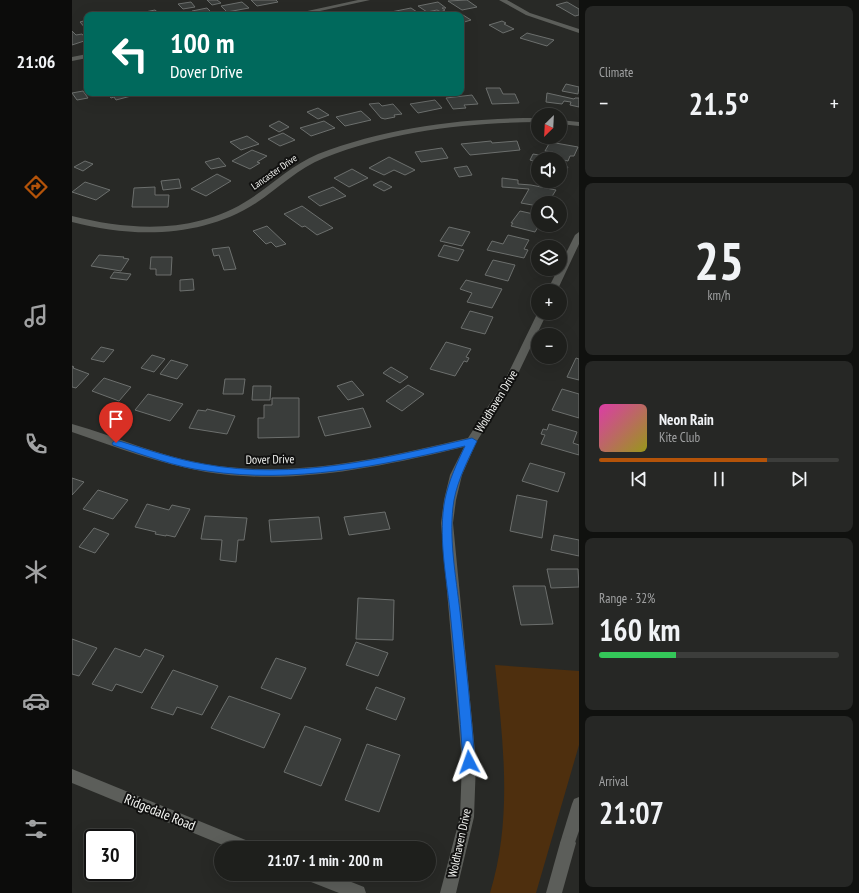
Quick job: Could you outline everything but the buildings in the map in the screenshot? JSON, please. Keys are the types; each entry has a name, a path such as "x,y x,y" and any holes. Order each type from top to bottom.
{"street":[{"path":"307,12 367,0"},
{"path":"502,0 528,14 579,31"},
{"path":"72,60 84,57"},
{"name":"Lancaster Drive","path":"72,219 108,227 150,229 173,228 197,224 236,211 253,201 290,172 305,164 358,142 399,133 466,123 500,120 531,120"},
{"path":"567,123 579,124"},
{"path":"555,284 579,235"},
{"name":"Woldhaven Drive","path":"448,893 467,817 469,762 447,523 450,500 456,475 472,441 510,380 539,320"},
{"name":"Dover Drive","path":"72,428 171,460 205,468 242,472 279,473 362,465 401,458 472,441"},
{"name":"Ridgedale Road","path":"72,776 231,841"},
{"path":"554,893 579,804"},
{"path":"329,881 358,893"}],"shaded area":[{"path":"495,665 579,671 579,745 536,893 490,893 502,836 504,808 503,751"}],"route":[{"path":"116,443 171,460 205,468 242,472 279,473 362,465 401,458 472,441 456,475 450,500 447,523 469,762"}]}
